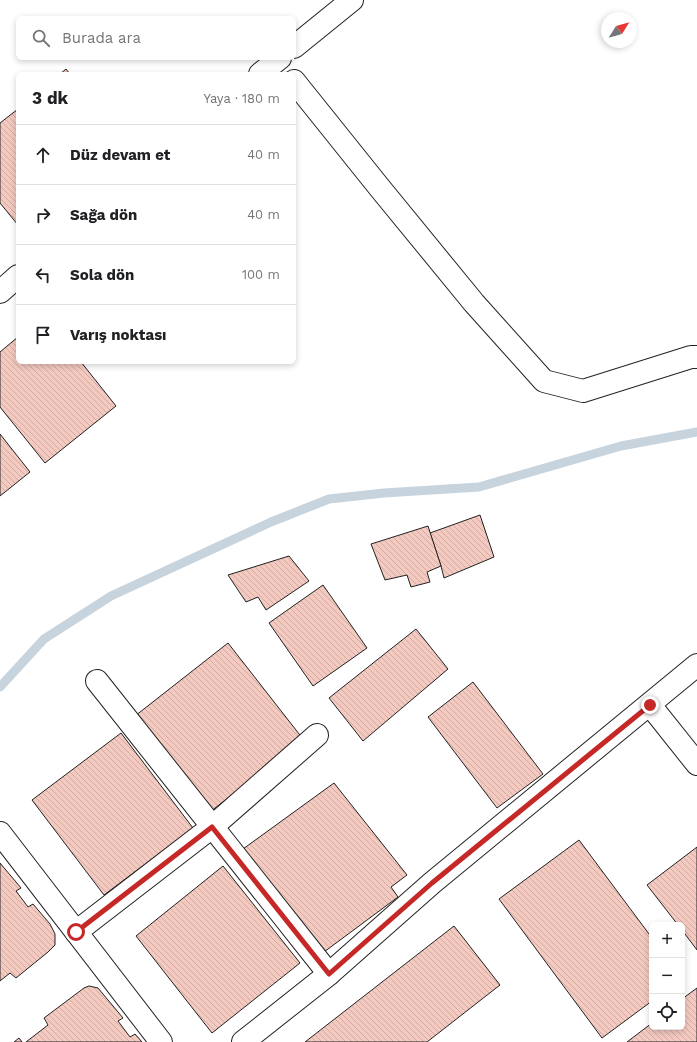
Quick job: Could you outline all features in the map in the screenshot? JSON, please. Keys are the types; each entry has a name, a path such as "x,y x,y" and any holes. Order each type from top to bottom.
{"street":[{"path":"296,50 352,0"},
{"path":"264,72 285,60"},
{"path":"296,83 474,303 544,381 583,391 691,357 697,358"},
{"path":"0,292 16,278"},
{"path":"243,1042 329,974 432,883 697,665"},
{"path":"96,681 329,974"},
{"path":"650,705 697,764"},
{"path":"76,932 212,827 317,735"},
{"path":"0,833 161,1042"}],"building":[{"path":"16,111 16,223 0,203 0,123"},
{"path":"16,339 16,364 83,364 116,406 45,463 0,407 0,352"},
{"path":"0,434 30,472 0,496"},
{"path":"480,515 494,557 444,578 430,533"},
{"path":"428,526 441,566 427,572 430,582 411,587 407,575 385,580 371,544"},
{"path":"289,556 309,581 266,610 258,597 246,602 228,575"},
{"path":"323,585 367,648 313,686 269,623"},
{"path":"416,629 448,669 363,741 329,698"},
{"path":"228,643 303,739 210,812 135,716"},
{"path":"473,682 543,774 497,808 428,717"},
{"path":"121,733 193,828 104,895 32,800"},
{"path":"334,783 407,875 391,887 398,897 320,955 243,849"},
{"path":"579,840 649,934 649,1003 602,1038 499,899"},
{"path":"697,847 697,950 685,934 685,922 676,922 647,885"},
{"path":"0,863 21,888 16,891 28,907 33,904 50,924 55,934 55,945 16,978 10,973 0,981"},
{"path":"223,866 300,963 212,1033 136,936"},
{"path":"454,926 500,985 427,1042 305,1042"},
{"path":"89,986 98,988 123,1018 118,1021 130,1037 135,1034 142,1042 26,1042 48,1025 44,1018 84,988"},
{"path":"697,988 697,1042 627,1042 649,1025 649,1030 685,1030 685,997"},
{"path":"19,1038 22,1042 14,1042"}],"waterway":[{"path":"0,687 44,639 111,596 271,522 329,499 384,493 479,487 621,446 697,432"}],"route":[{"path":"76,932 212,827 329,974 432,883 650,705"}]}
